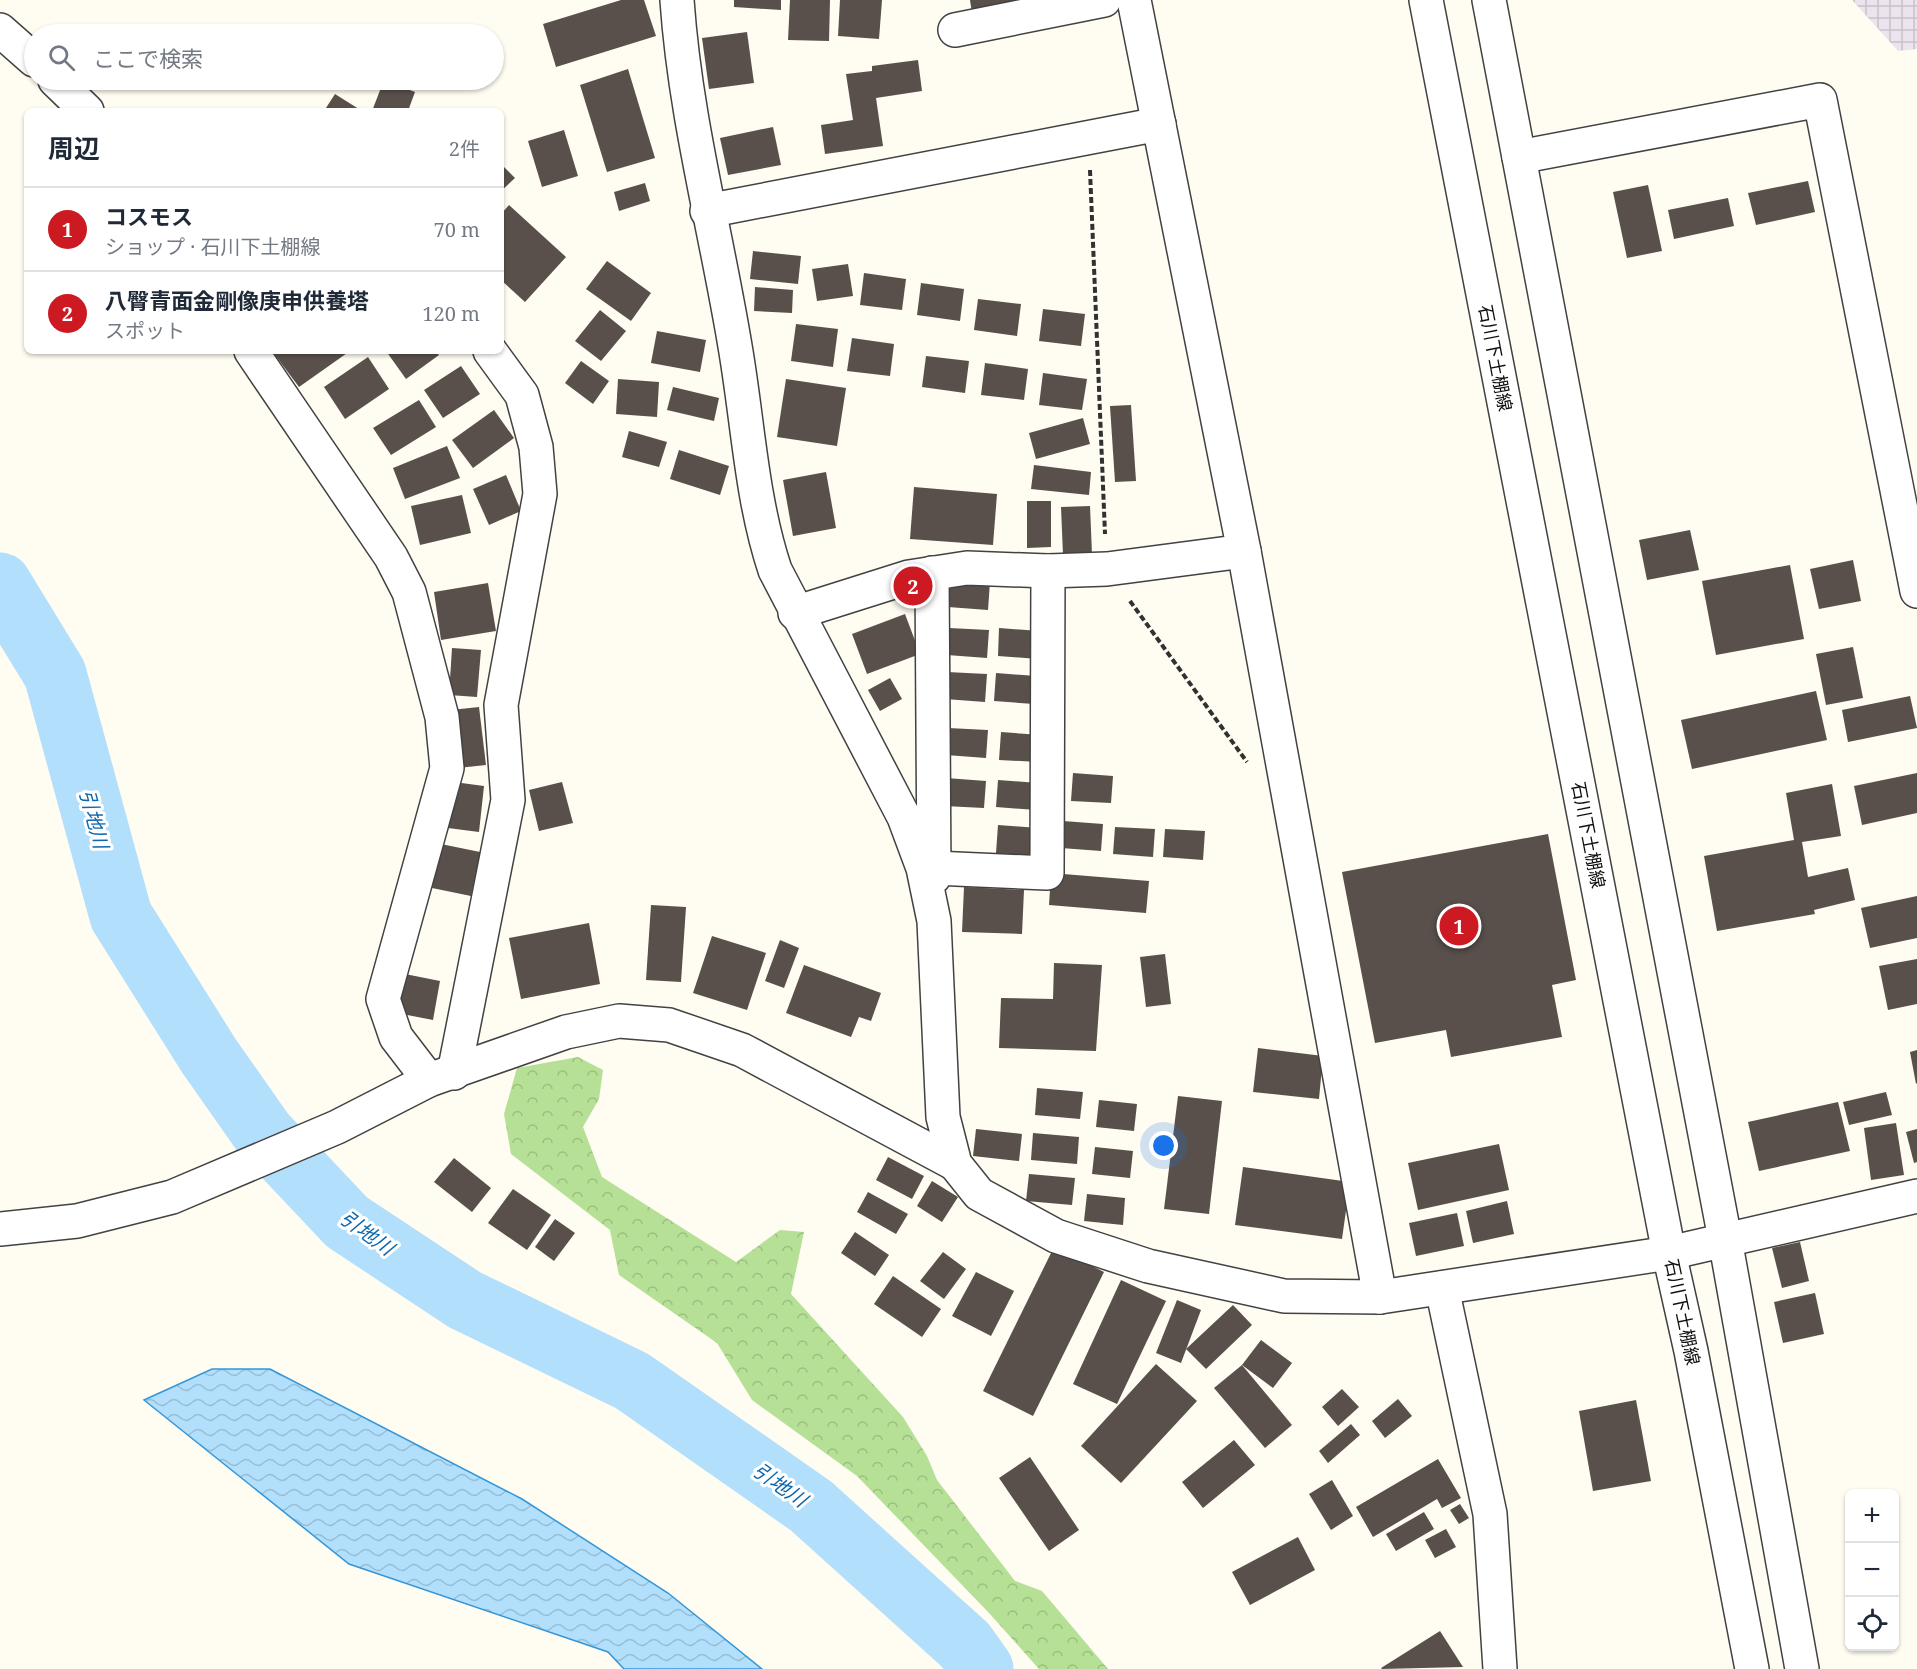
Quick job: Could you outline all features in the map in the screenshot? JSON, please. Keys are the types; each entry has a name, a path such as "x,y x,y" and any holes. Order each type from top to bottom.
{"street":[{"path":"676,0 707,211 735,345 761,529 775,570 795,613 904,817 922,868 934,921"},
{"path":"955,30 1104,0"},
{"path":"1134,0 1244,551 1380,1297"},
{"name":"石川下土棚線","path":"1426,0 1752,1669"},
{"path":"1489,0 1725,1239 1802,1669"},
{"path":"0,30 24,51"},
{"path":"65,90 84,108"},
{"path":"1519,157 1820,100 1917,591"},
{"path":"707,211 1159,124"},
{"path":"253,354 392,557 409,592 442,717 447,768 383,999 396,1037 442,1077"},
{"path":"442,1077 508,800 501,705 540,494 536,447 522,395 492,354"},
{"path":"795,613 909,577 967,568 1048,571 1107,569 1244,551"},
{"path":"934,868 1047,873 1048,571"},
{"path":"932,573 934,921 943,1117 955,1164"},
{"path":"0,1229 77,1221 172,1197 240,1171 442,1077 566,1032 619,1021 669,1025 742,1050 955,1164 979,1194 1056,1236 1148,1266 1284,1296 1380,1297 1442,1288 1669,1252 1917,1196"},
{"path":"1442,1288 1490,1514 1500,1669"}],"path":[{"path":"1088,138 1100,463 1107,569 1250,766"}],"shaded area":[{"path":"1852,0 1917,0 1917,49 1898,51"}],"green space":[{"path":"578,1057 603,1070 599,1099 583,1127 602,1177 736,1262 780,1230 804,1232 791,1294 903,1417 927,1456 937,1480 1015,1581 1042,1591 1108,1669 1039,1669 990,1614 857,1476 752,1400 717,1343 619,1275 610,1230 511,1154 504,1114 517,1068"}],"water":[{"path":"212,1369 270,1369 522,1499 668,1593 762,1669 624,1669 608,1652 349,1564 144,1400"}],"building":[{"path":"621,0 644,0 656,36 556,67 543,24"},
{"path":"734,0 781,0 781,10 734,7"},
{"path":"790,0 830,0 829,41 788,40"},
{"path":"840,0 882,0 879,39 838,36"},
{"path":"970,0 1022,0 972,13"},
{"path":"747,32 754,83 709,89 702,38"},
{"path":"918,60 922,91 876,98 883,146 825,154 821,125 853,120 846,74 872,71 872,66"},
{"path":"628,69 655,158 607,172 580,85"},
{"path":"380,90 415,92 409,108 373,108"},
{"path":"335,94 357,108 326,108"},
{"path":"773,127 781,165 728,175 720,138"},
{"path":"564,130 578,176 542,187 528,141"},
{"path":"504,167 515,178 504,188"},
{"path":"1808,181 1815,212 1756,225 1748,193"},
{"path":"645,183 650,201 619,211 614,192"},
{"path":"1648,185 1662,251 1627,258 1613,192"},
{"path":"1728,198 1734,226 1674,239 1668,210"},
{"path":"509,205 566,257 525,302 504,283 504,211"},
{"path":"753,251 801,256 798,284 750,279"},
{"path":"607,261 651,293 631,321 586,289"},
{"path":"848,264 853,296 817,301 812,269"},
{"path":"864,273 906,279 902,310 860,305"},
{"path":"921,283 964,289 960,321 917,315"},
{"path":"755,287 793,290 792,313 754,311"},
{"path":"978,299 1021,304 1017,336 974,330"},
{"path":"1043,309 1085,314 1081,346 1039,341"},
{"path":"600,310 626,331 601,361 575,341"},
{"path":"796,324 838,329 833,367 791,361"},
{"path":"657,331 706,340 700,372 651,363"},
{"path":"852,338 894,344 890,376 847,371"},
{"path":"274,354 346,354 299,387"},
{"path":"388,354 438,354 439,355 406,379"},
{"path":"926,356 969,361 965,393 922,387"},
{"path":"368,357 389,389 345,419 324,387"},
{"path":"581,361 609,381 593,404 565,383"},
{"path":"985,363 1028,369 1024,400 981,395"},
{"path":"461,366 480,394 443,418 424,390"},
{"path":"1043,373 1087,379 1082,410 1039,405"},
{"path":"618,379 659,382 657,417 616,414"},
{"path":"786,379 846,388 837,446 777,437"},
{"path":"673,387 719,398 714,421 667,410"},
{"path":"419,400 436,427 391,455 373,428"},
{"path":"1131,405 1136,481 1115,482 1110,406"},
{"path":"494,410 514,438 473,468 452,440"},
{"path":"1083,418 1090,444 1036,459 1029,433"},
{"path":"629,431 667,442 659,467 622,457"},
{"path":"447,446 460,478 405,499 393,468"},
{"path":"679,450 729,466 720,495 670,479"},
{"path":"1034,465 1091,472 1089,495 1031,489"},
{"path":"826,472 836,528 793,536 783,480"},
{"path":"506,475 521,511 489,525 473,489"},
{"path":"914,487 997,494 993,545 910,539"},
{"path":"462,495 471,533 420,545 411,506"},
{"path":"1027,501 1051,501 1051,547 1027,548"},
{"path":"1090,506 1092,554 1063,555 1061,507"},
{"path":"1690,530 1699,570 1647,580 1639,540"},
{"path":"1853,560 1861,601 1819,609 1810,569"},
{"path":"1790,565 1804,639 1716,655 1702,581"},
{"path":"950,579 990,582 988,610 948,607"},
{"path":"488,583 496,631 441,640 434,592"},
{"path":"905,614 920,654 867,674 852,634"},
{"path":"949,628 989,630 987,658 947,655"},
{"path":"999,628 1040,631 1038,659 998,656"},
{"path":"1853,647 1863,698 1826,705 1816,654"},
{"path":"452,648 481,650 477,697 449,695"},
{"path":"947,672 987,674 985,702 945,699"},
{"path":"996,673 1036,676 1034,704 994,701"},
{"path":"890,678 902,699 880,711 868,690"},
{"path":"1816,691 1827,740 1692,769 1681,720"},
{"path":"1910,696 1917,728 1848,742 1842,710"},
{"path":"479,707 486,765 458,768 451,710"},
{"path":"948,728 988,730 986,758 946,755"},
{"path":"1001,732 1041,735 1039,762 999,760"},
{"path":"1073,773 1113,776 1111,803 1071,801"},
{"path":"1917,773 1917,813 1862,825 1854,786"},
{"path":"946,778 986,781 984,808 944,806"},
{"path":"998,780 1038,783 1036,810 996,807"},
{"path":"454,782 484,786 479,832 448,828"},
{"path":"562,782 573,823 539,831 529,790"},
{"path":"1832,784 1841,836 1802,842 1808,877 1848,868 1855,900 1814,910 1815,914 1717,931 1704,856 1794,840 1786,793"},
{"path":"1063,821 1103,824 1101,851 1061,848"},
{"path":"998,825 1038,828 1036,856 996,853"},
{"path":"1115,827 1155,829 1153,857 1113,854"},
{"path":"1165,829 1205,831 1203,860 1163,857"},
{"path":"1548,834 1576,980 1552,985 1562,1037 1451,1057 1446,1030 1375,1043 1342,872"},
{"path":"441,844 480,852 471,896 432,888"},
{"path":"1051,873 1149,881 1146,913 1049,905"},
{"path":"964,887 1024,890 1022,934 962,932"},
{"path":"1917,896 1917,938 1870,948 1861,908"},
{"path":"651,905 686,907 681,982 646,980"},
{"path":"589,923 600,984 521,999 509,938"},
{"path":"712,936 766,953 747,1010 693,993"},
{"path":"780,940 799,948 784,988 765,981"},
{"path":"1165,954 1171,1004 1146,1007 1140,957"},
{"path":"1917,959 1917,1004 1888,1010 1879,966"},
{"path":"1054,963 1102,965 1096,1051 999,1048 1001,998 1053,999"},
{"path":"804,965 881,993 871,1021 859,1017 851,1037 786,1013"},
{"path":"405,974 440,981 433,1020 397,1013"},
{"path":"1258,1048 1323,1056 1319,1099 1253,1092"},
{"path":"1917,1050 1917,1083 1916,1084 1910,1052"},
{"path":"1037,1088 1083,1092 1080,1119 1035,1115"},
{"path":"1886,1092 1892,1115 1849,1125 1843,1102"},
{"path":"1178,1096 1222,1101 1209,1214 1164,1209"},
{"path":"1099,1100 1137,1104 1134,1131 1096,1127"},
{"path":"1838,1102 1850,1151 1759,1171 1748,1122"},
{"path":"1896,1123 1904,1175 1871,1180 1864,1128"},
{"path":"976,1129 1022,1134 1019,1161 973,1156"},
{"path":"1917,1129 1917,1162 1914,1163 1906,1132"},
{"path":"1033,1133 1079,1137 1077,1164 1031,1160"},
{"path":"1499,1144 1509,1190 1418,1210 1408,1163"},
{"path":"1095,1147 1133,1151 1130,1178 1092,1174"},
{"path":"888,1157 924,1176 912,1199 876,1180"},
{"path":"454,1158 491,1188 472,1212 434,1182"},
{"path":"1243,1167 1350,1182 1342,1239 1235,1225"},
{"path":"1029,1174 1075,1178 1072,1205 1026,1201"},
{"path":"932,1181 958,1197 942,1222 917,1206"},
{"path":"513,1189 551,1215 527,1250 488,1223"},
{"path":"868,1192 908,1214 896,1234 857,1212"},
{"path":"1087,1194 1125,1198 1123,1225 1084,1221"},
{"path":"1507,1201 1514,1234 1473,1243 1466,1211"},
{"path":"1457,1213 1464,1246 1416,1256 1409,1223"},
{"path":"555,1219 575,1233 554,1261 535,1247"},
{"path":"855,1232 889,1255 875,1276 841,1253"},
{"path":"1800,1242 1809,1281 1782,1288 1772,1248"},
{"path":"1054,1247 1104,1272 1033,1416 983,1391"},
{"path":"943,1252 966,1269 944,1299 920,1281"},
{"path":"976,1272 1014,1291 991,1336 952,1316"},
{"path":"893,1276 941,1309 922,1337 874,1304"},
{"path":"1121,1280 1166,1301 1117,1404 1073,1384"},
{"path":"1815,1293 1824,1334 1783,1343 1774,1302"},
{"path":"1177,1300 1201,1310 1181,1363 1156,1353"},
{"path":"1233,1305 1252,1325 1206,1369 1186,1349"},
{"path":"1261,1340 1292,1363 1273,1388 1242,1365"},
{"path":"1156,1364 1197,1401 1121,1483 1081,1446"},
{"path":"1242,1365 1292,1425 1265,1448 1214,1388"},
{"path":"1342,1389 1359,1407 1338,1426 1322,1407"},
{"path":"1398,1399 1412,1416 1385,1438 1372,1421"},
{"path":"1636,1400 1651,1481 1593,1491 1579,1411"},
{"path":"1351,1424 1360,1435 1328,1463 1319,1451"},
{"path":"1234,1440 1255,1465 1203,1508 1182,1482"},
{"path":"1030,1457 1079,1530 1049,1551 999,1478"},
{"path":"1438,1459 1461,1498 1442,1508 1437,1499 1373,1537 1356,1507"},
{"path":"1332,1480 1353,1516 1331,1530 1309,1494"},
{"path":"1460,1504 1469,1518 1459,1524 1450,1510"},
{"path":"1424,1512 1434,1529 1396,1551 1386,1534"},
{"path":"1446,1529 1456,1547 1435,1558 1425,1540"},
{"path":"1298,1537 1315,1570 1250,1605 1232,1572"},
{"path":"1440,1631 1463,1667 1381,1668"}],"waterway":[{"name":"引地川","path":"0,584 55,674 121,916 209,1056 263,1133 347,1222 465,1300 632,1381 811,1506 965,1645 982,1669"}],"place":[{"name":"八臀青面金剛像庚申供養塔","path":"913,586"},
{"name":"コスモス","path":"1459,926"}]}
